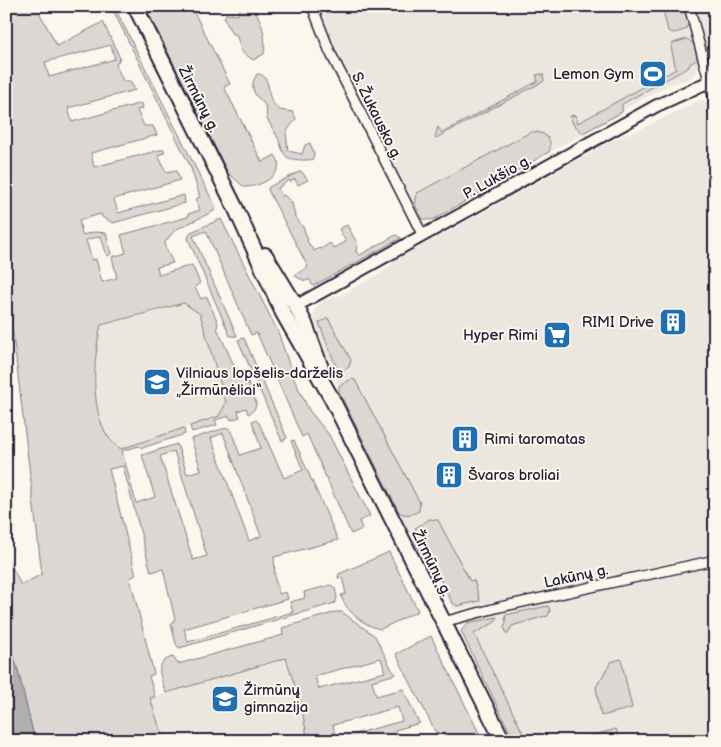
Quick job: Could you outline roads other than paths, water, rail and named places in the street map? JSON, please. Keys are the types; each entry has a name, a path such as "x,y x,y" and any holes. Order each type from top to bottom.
{"main road":[{"name":"Žirmūnų g.","path":"134,6 235,207 283,313 332,399 503,741"},
{"name":"Žirmūnų g.","path":"235,207 296,306 305,324 332,399"},
{"path":"283,313 296,306"}],"street":[{"name":"S. Žukausko g.","path":"312,6 330,52 423,236"},
{"path":"689,6 712,79 715,103"},
{"name":"P. Lukšio g.","path":"296,306 656,106 712,79"},
{"name":"Lakūnų g.","path":"443,622 525,601 715,560"}],"place":[{"name":"Lemon Gym","path":"653,74"},
{"name":"RIMI Drive","path":"673,322"},
{"name":"Hyper Rimi","path":"557,335"},
{"name":"Vilniaus lopšelis-darželis „Žirmūnėliai“","path":"157,382"},
{"name":"Rimi taromatas","path":"465,439"},
{"name":"Švaros broliai","path":"449,475"},
{"name":"Žirmūnų gimnazija","path":"225,699"}]}
